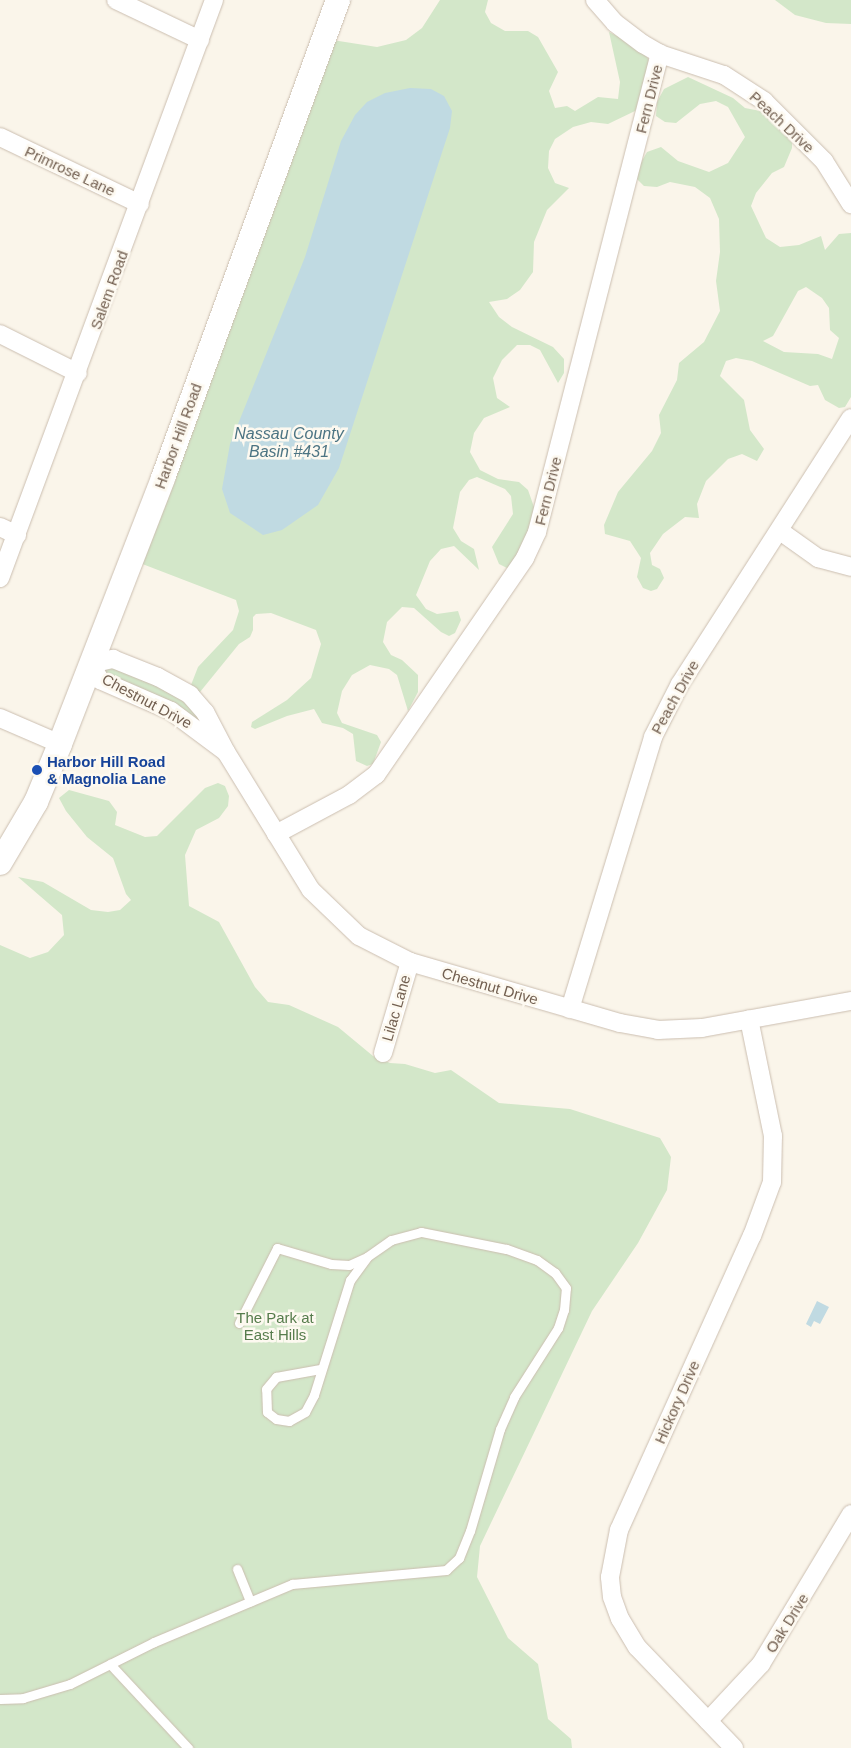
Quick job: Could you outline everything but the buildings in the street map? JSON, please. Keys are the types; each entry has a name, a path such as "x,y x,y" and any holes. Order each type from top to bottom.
{"street":[{"path":"116,0 200,40"},
{"name":"Salem Road","path":"0,578 78,373 214,0"},
{"name":"Harbor Hill Road","path":"0,863 36,802 60,744 338,0"},
{"name":"Peach Drive","path":"595,0 615,23 660,54 724,75 764,101 824,161 851,204"},
{"name":"Fern Drive","path":"276,834 349,795 376,775 525,558 537,532 660,54"},
{"name":"Primrose Lane","path":"0,138 140,204"},
{"path":"0,334 78,373"},
{"name":"Peach Drive","path":"570,1009 653,737 680,684 851,418"},
{"path":"0,527 17,535"},
{"path":"780,531 818,558 851,567"},
{"name":"Chestnut Drive","path":"226,752 171,711 100,680 91,664 113,659 176,686 205,712 226,752 311,890 344,925 381,949 410,962 570,1009 658,1030 702,1028 851,1001"},
{"path":"0,718 60,744"},
{"name":"Lilac Lane","path":"383,1053 410,962"},
{"name":"Hickory Drive","path":"734,1748 637,1647 620,1619 612,1597 610,1577 619,1530 752,1236 772,1182 773,1136 749,1019"},
{"name":"Oak Drive","path":"708,1721 761,1664 851,1514"}],"lane":[{"path":"0,1699 23,1698 70,1684 110,1664 292,1584 446,1570 459,1558 514,1397 546,1351 564,1310 566,1288 555,1273 537,1260 506,1249 421,1232 391,1240 367,1257 349,1265 331,1264 277,1248 238,1323"},
{"path":"320,1369 276,1376 266,1389 267,1412 281,1420 299,1417 310,1405 350,1280 367,1257"},
{"path":"237,1569 250,1602"},
{"path":"110,1664 188,1748"}],"green space":[{"path":"440,0 488,0 485,12 491,23 505,31 528,31 538,37 558,72 549,91 555,108 567,106 575,111 598,97 618,99 620,82 609,32 641,48 652,65 642,100 635,111 608,124 591,122 573,127 555,139 549,151 548,168 555,183 569,188 547,210 534,242 533,272 520,290 507,299 489,302 499,317 512,327 553,347 564,359 564,373 558,383 540,350 530,345 517,345 502,360 493,378 497,398 510,407 484,418 474,433 470,452 480,470 498,479 519,482 528,490 534,507 532,532 515,563 507,568 499,564 492,547 513,514 511,496 505,489 477,477 469,480 460,492 453,528 461,541 474,549 479,570 454,546 441,549 430,561 416,595 426,609 437,614 458,611 461,620 455,633 449,636 441,632 414,608 402,607 387,622 383,642 391,655 402,660 418,675 418,692 408,711 397,675 389,669 370,665 352,675 342,691 337,713 342,723 377,735 381,742 373,764 367,766 356,761 353,734 343,728 322,723 314,709 287,716 255,729 251,727 252,722 287,700 311,678 321,644 316,630 271,613 256,614 253,617 253,630 250,637 239,644 200,692 194,691 191,685 198,667 233,630 239,611 236,600 132,560 326,39 377,47 406,40 422,28"},
{"path":"775,0 851,0 851,24 826,23 795,15"},
{"path":"688,77 733,98 745,108 770,113 792,136 792,148 784,167 772,173 756,193 751,206 766,238 780,247 799,245 821,236 825,250 839,234 851,233 851,397 845,407 839,408 825,400 818,385 810,386 752,361 736,358 726,361 720,376 744,400 750,430 764,449 757,461 742,454 728,459 706,481 697,504 699,518 685,517 663,534 650,553 652,565 660,569 664,578 657,589 651,591 643,588 637,577 641,558 630,541 605,534 604,525 618,492 652,451 661,433 659,415 677,380 679,363 704,342 720,311 716,281 720,252 719,219 710,198 695,187 670,182 657,187 644,186 637,179 639,166 647,152 661,147 678,161 709,172 728,163 745,137 728,107 716,101 700,104 676,123 665,122 656,116 657,102 664,89","holes":["806,287 822,298 829,308 830,330 839,338 832,359 818,354 784,352 763,341 773,336 798,291"]},
{"path":"113,659 176,685 226,752 91,664"},
{"name":"The Park at East Hills","path":"218,783 225,786 229,796 228,806 219,818 196,830 185,855 189,906 219,922 255,987 268,1002 289,1005 338,1027 373,1056 390,1063 405,1064 435,1073 451,1070 499,1103 570,1109 660,1138 671,1157 667,1190 638,1243 592,1311 480,1546 477,1577 508,1638 538,1664 548,1719 571,1739 572,1748 0,1748 0,945 30,958 48,952 64,935 62,915 18,877 43,882 91,910 108,912 120,910 131,900 126,894 113,858 87,837 66,811 59,798 69,790 109,801 117,812 115,825 145,837 157,836 205,788"}],"water":[{"name":"Nassau County Basin #431","path":"410,88 431,89 444,96 452,111 450,128 339,468 318,505 282,530 263,535 230,513 222,489 230,444 305,257 341,141 355,115 367,102 385,93"},
{"path":"817,1301 829,1307 820,1324 814,1321 811,1327 806,1324"}],"place":[{"name":"Harbor Hill Road & Magnolia Lane","path":"37,770"}]}
